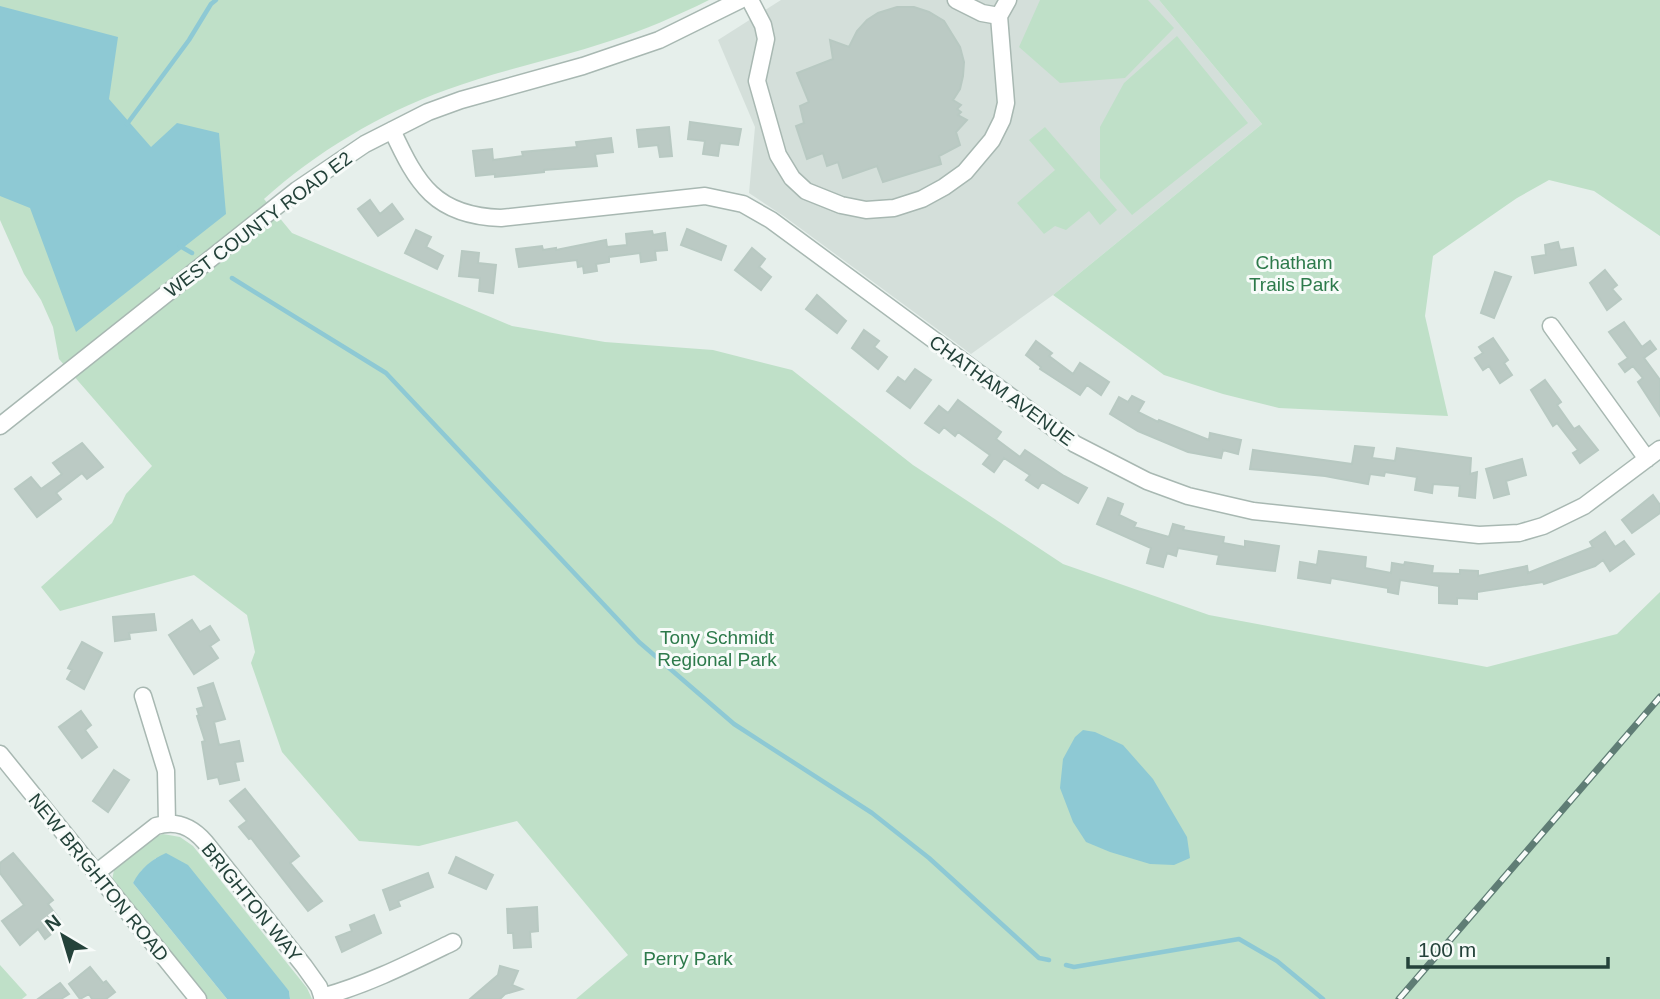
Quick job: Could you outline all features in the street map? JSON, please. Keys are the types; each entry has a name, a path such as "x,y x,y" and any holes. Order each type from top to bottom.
{"street":[{"name":"WEST COUNTY ROAD E2","path":"0,426 297,190 346,155 428,112 635,49 698,22 740,0"},
{"path":"750,0 763,25 766,39 757,81 778,155 792,178 806,191 841,205 866,210 894,208 922,199 944,187 965,172 992,140 1002,120 1006,103 999,16 1008,0"},
{"path":"956,0 982,13 999,16"},
{"name":"CHATHAM AVENUE","path":"391,130 411,171 421,184 435,198 452,208 476,216 501,218 705,196 743,204 771,220 1076,444 1147,481 1188,496 1228,506 1479,535 1519,533 1543,526 1584,506 1653,454"},
{"path":"1551,326 1653,454"},
{"path":"96,873 156,826 167,823 166,771 143,696"},
{"name":"NEW BRIGHTON ROAD","path":"0,754 198,999"},
{"name":"BRIGHTON WAY","path":"167,823 177,823 197,833 304,966 319,987 322,998"},
{"path":"322,998 386,975 453,942"}],"shaded area":[{"path":"781,0 1159,0 1262,124 1053,295 971,354 749,193 755,127 718,40"}],"green space":[{"name":"Tony Schmidt Regional Park","path":"0,0 709,0 623,37 466,83 397,110 327,150 264,199 292,233 512,326 605,342 713,350 792,370 913,465 1063,564 1209,615 1487,667 1617,634 1660,592 1660,999 576,999 628,955 517,821 419,846 359,841 282,752 251,663 255,652 247,615 194,575 60,611 41,587 112,523 126,494 152,466 59,359 53,327 41,300 24,274 0,220"},
{"path":"1040,0 1148,0 1174,28 1125,78 1060,83 1019,47"},
{"name":"Chatham Trails Park","path":"1159,0 1660,0 1660,236 1594,191 1549,180 1517,198 1433,256 1425,316 1448,416 1279,408 1164,375 1053,295 1262,124"},
{"path":"1177,36 1248,123 1132,215 1100,178 1100,127 1124,83"},
{"path":"1045,127 1117,210 1100,225 1089,211 1066,230 1055,226 1044,234 1017,203 1055,170 1029,140"},
{"path":"163,834 180,837 193,846 307,988 312,999 290,999 289,991 156,858 142,870 133,883 227,999 206,999 112,880 114,870 155,837"},
{"path":"0,965 27,995 22,999 0,999"}],"water":[{"path":"0,6 118,37 109,99 151,147 177,123 219,133 226,214 76,332 30,208 0,196"},
{"path":"1083,730 1095,732 1123,745 1153,779 1187,837 1190,858 1174,865 1150,864 1086,842 1073,822 1060,788 1063,759 1075,737"},
{"path":"166,853 188,865 289,991 290,999 227,999 133,883 147,865"}],"building":[{"path":"897,7 914,7 944,21 960,47 964,62 963,76 960,89 953,100 961,105 957,109 961,112 958,115 967,120 956,132 960,145 939,156 941,164 883,182 877,166 843,178 838,162 827,166 823,153 807,159 796,126 804,123 800,106 809,102 797,73 833,59 830,40 849,47 857,31 867,20"},
{"path":"690,122 741,129 738,145 720,143 718,156 703,154 705,141 688,139"},
{"path":"669,127 672,156 660,157 658,145 639,147 637,130"},
{"path":"611,138 613,152 595,154 597,166 495,177 495,174 476,176 473,151 492,149 493,160 523,156 522,152 577,147 576,142"},
{"path":"370,200 380,214 392,204 403,219 378,236 358,209"},
{"path":"687,229 726,246 721,260 681,245"},
{"path":"416,230 431,237 426,247 443,256 437,269 405,253"},
{"path":"652,231 653,235 665,233 667,250 655,251 656,260 641,262 640,253 609,257 609,262 596,264 597,271 584,273 583,266 578,267 577,260 519,267 516,249 542,246 543,250 556,250 606,240 607,247 627,245 626,234"},
{"path":"1558,242 1560,250 1573,248 1576,265 1535,273 1532,257 1546,255 1545,245"},
{"path":"752,248 765,259 759,267 771,277 761,290 735,270"},
{"path":"462,251 479,253 478,263 496,265 493,293 479,291 480,278 459,276"},
{"path":"1605,270 1617,285 1612,289 1621,299 1607,310 1590,283"},
{"path":"1495,272 1511,277 1494,318 1481,313"},
{"path":"817,295 846,321 837,333 806,309"},
{"path":"1624,322 1642,347 1650,341 1656,349 1644,358 1660,380 1660,416 1638,382 1643,378 1633,366 1625,372 1619,364 1628,358 1609,332"},
{"path":"864,330 879,341 874,347 887,357 878,369 852,348"},
{"path":"1493,338 1508,360 1504,363 1512,375 1500,383 1489,366 1483,370 1475,358 1483,353 1479,347"},
{"path":"1036,341 1052,353 1049,356 1073,374 1080,363 1109,382 1101,395 1087,385 1080,395 1040,369 1041,367 1026,355"},
{"path":"915,369 931,380 910,408 887,391 898,377 905,382"},
{"path":"1545,380 1561,402 1557,405 1574,429 1579,426 1598,450 1580,463 1573,453 1578,450 1557,423 1553,426 1531,390"},
{"path":"1132,396 1144,402 1138,412 1158,422 1159,420 1209,440 1210,433 1241,440 1238,454 1223,450 1221,458 1188,452 1138,431 1110,414 1119,397 1128,402"},
{"path":"958,400 1001,432 996,439 1020,457 1025,450 1087,488 1078,503 1042,482 1038,488 1026,480 1030,475 1004,458 994,472 983,464 990,455 958,432 955,436 944,427 939,433 925,423 939,406 948,413"},
{"path":"82,443 103,467 87,479 82,473 56,493 61,499 37,517 15,489 31,477 41,489 62,474 53,463"},
{"path":"1355,446 1374,448 1372,458 1395,461 1397,448 1471,458 1470,474 1477,472 1475,498 1459,496 1460,486 1433,484 1432,493 1415,490 1417,477 1385,472 1384,476 1370,474 1368,484 1325,476 1250,469 1253,450 1352,464"},
{"path":"1522,459 1526,475 1506,481 1509,494 1494,498 1486,469"},
{"path":"1653,495 1660,505 1660,513 1632,533 1622,520"},
{"path":"1108,498 1123,504 1119,515 1136,523 1134,527 1169,537 1173,524 1184,527 1183,530 1224,537 1223,543 1245,547 1245,541 1279,546 1275,571 1217,564 1219,555 1178,548 1176,556 1167,553 1163,567 1147,563 1151,548 1097,524"},
{"path":"1605,532 1615,547 1624,541 1634,554 1610,571 1603,560 1595,566 1544,584 1543,582 1477,592 1477,599 1457,598 1457,604 1439,603 1439,586 1400,580 1398,594 1388,592 1388,588 1331,578 1330,583 1298,578 1300,562 1317,565 1319,551 1366,557 1365,568 1391,573 1392,563 1404,565 1405,562 1433,566 1432,573 1460,574 1460,570 1478,571 1478,576 1527,566 1528,573 1593,547 1590,542"},
{"path":"154,614 156,630 129,633 130,639 115,641 113,617"},
{"path":"192,620 200,632 210,626 219,640 210,646 218,658 194,674 169,635"},
{"path":"82,642 102,653 84,689 67,679 72,670 68,668"},
{"path":"213,683 225,719 214,722 219,745 239,741 243,761 235,762 239,780 220,784 218,777 208,779 202,742 205,741 197,716 197,709 204,707 198,688"},
{"path":"81,711 91,725 85,730 97,747 82,758 59,727"},
{"path":"114,770 129,780 108,812 93,801"},
{"path":"245,789 299,856 290,863 322,901 308,911 251,838 239,827 247,821 230,801"},
{"path":"13,853 53,900 48,904 60,920 53,926 56,930 45,939 38,929 20,945 2,921 24,905 0,873 0,863"},
{"path":"456,857 493,875 486,889 449,873"},
{"path":"428,873 433,887 398,901 400,906 390,910 383,890"},
{"path":"537,907 538,931 530,932 531,947 514,948 513,933 508,933 507,909"},
{"path":"374,915 381,933 342,952 336,937 352,931 350,925"},
{"path":"500,966 518,971 512,985 522,989 505,994 500,999 470,999 498,975"},
{"path":"90,967 103,983 106,981 115,992 106,999 92,999 89,994 80,999 69,984"},
{"path":"60,983 69,994 61,999 38,999"}],"waterway":[{"path":"127,124 216,0"},
{"path":"180,246 192,253"},
{"path":"232,278 386,373 639,642 734,724 872,813 929,858 1039,958 1049,960"},
{"path":"1066,965 1074,967 1239,939 1277,961 1323,999"}],"railway":[{"path":"1399,999 1660,697"}],"park label":[{"name":"Perry Park","path":"688,958"}]}
